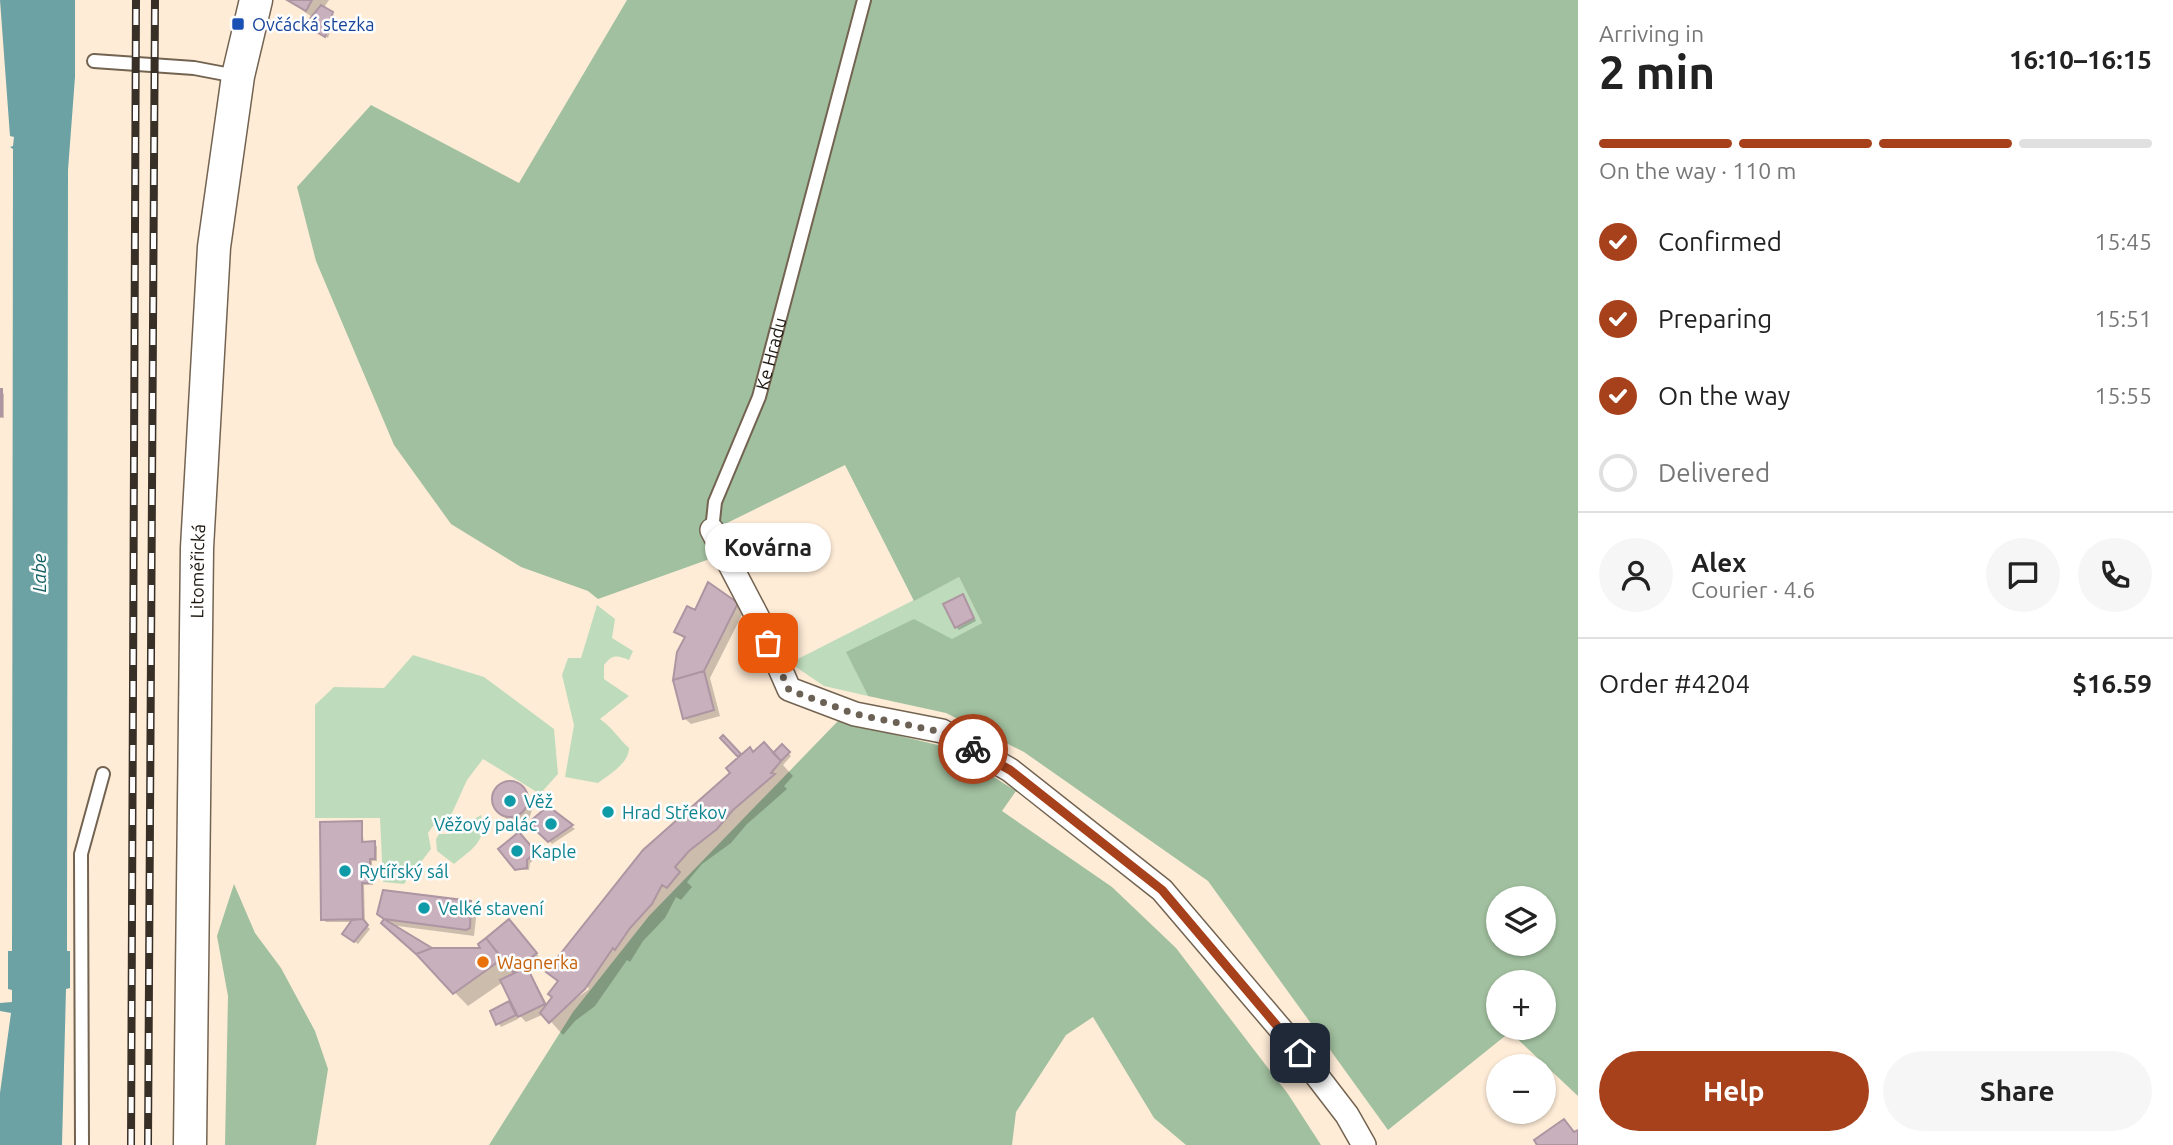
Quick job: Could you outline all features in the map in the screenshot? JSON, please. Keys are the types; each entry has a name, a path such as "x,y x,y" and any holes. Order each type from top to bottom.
{"main road":[{"name":"Litoměřická","path":"190,1145 197,548 214,247 238,76 256,0"}],"street":[{"name":"Ke Hradu","path":"712,530 758,618 789,690 855,714 942,732 1010,770 1162,890 1284,1033 1347,1115 1364,1145"}],"lane":[{"name":"Ke Hradu","path":"712,530 715,502 759,397 863,0"},
{"path":"94,61 194,68 238,76"},
{"path":"82,1145 81,854 103,774"}],"green space":[{"path":"627,0 1578,0 1578,1096 1556,1075 1556,1054 1533,1054 1518,1040 1556,1040 1556,970 1486,970 1486,1040 1500,1040 1388,1130 1208,881 1024,752 946,713 868,696 846,652 914,619 952,639 982,623 959,577 914,601 845,465 725,524 707,560 598,599 588,591 521,567 451,524 394,445 316,261 297,187 371,105 519,183"},
{"path":"959,577 982,623 952,640 847,653 868,696 824,686 790,663"},
{"path":"597,605 615,619 612,638 633,651 629,660 615,656 604,665 604,679 629,696 600,719 629,748 626,759 598,783 565,777 574,725 562,675 568,658 581,658"},
{"path":"413,655 484,677 554,729 558,774 540,794 483,759 467,780 448,822 433,826 428,833 431,849 404,884 383,882 380,818 315,818 315,705 334,687 384,688"},
{"path":"838,721 946,747 1016,791 1002,811 1112,887 1176,948 1288,1094 1321,1145 1186,1145 1154,1118 1093,1017 1066,1035 1016,1112 1012,1145 489,1145 573,1012 649,916"},
{"path":"481,815 483,824 480,838 467,854 454,864 437,851 436,839 439,834 449,834"},
{"path":"234,884 255,933 281,968 315,1031 328,1069 316,1145 225,1145 228,996 217,936"}],"water":[{"name":"Labe","path":"0,0 75,0 75,77 68,170 67,951 70,951 70,988 66,989 62,1145 0,1145 0,1093 11,1013 0,1011 0,1003 12,1002 12,990 8,989 8,951 12,951 13,149 10,147 13,146 14,137 10,136"}],"building":[{"path":"287,0 312,0 306,11"},
{"path":"321,5 333,12 325,37 305,25"},
{"path":"2,389 2,416 0,416"},
{"path":"708,582 738,603 704,671 673,680 677,652 685,637 674,632 687,606 695,610"},
{"path":"963,594 974,618 955,628 943,604"},
{"path":"704,671 714,710 683,719 673,680"},
{"path":"723,735 741,754 738,757 720,738"},
{"path":"764,742 781,761 771,773 775,774 733,810 717,829 689,851 675,867 680,872 667,888 662,885 652,904 630,928 615,950 613,948 585,989 549,1023 540,1013 552,997 548,994 558,981 546,972 643,850 730,773 726,768 750,747 753,752"},
{"path":"782,744 790,752 781,761 773,753"},
{"name":"Věž","path":"510,781 523,786 528,799 523,812 510,817 497,812 492,799 497,786"},
{"name":"Věžový palác","path":"548,806 573,825 548,842 528,823"},
{"name":"Rytířský sál","path":"362,821 362,842 375,841 375,859 370,859 370,883 362,883 363,919 321,920 320,822"},
{"name":"Kaple","path":"519,832 536,852 527,860 527,868 515,870 498,849"},
{"name":"Velké stavení","path":"383,890 471,901 470,928 466,930 384,919 377,914"},
{"path":"363,919 368,925 354,942 342,934 352,920"},
{"path":"384,919 432,948 416,954 381,923"},
{"path":"509,919 537,953 513,972 486,938"},
{"path":"486,938 502,959 453,994 416,954 432,948 480,948 478,944"},
{"path":"527,967 545,1004 518,1017 500,980"},
{"path":"509,1001 516,1015 496,1025 490,1011"},
{"path":"1564,1119 1574,1132 1578,1130 1578,1145 1537,1145 1534,1140"}],"railway":[{"path":"131,1145 136,0"},
{"path":"148,1145 155,0"}],"way so far":[{"path":"768,643 789,690 855,714 942,732 973,749"}],"place":[{"name":"Ovčácká stezka","path":"238,24"},
{"name":"Kovárna","path":"768,643"},
{"name":"Věž","path":"510,801"},
{"name":"Hrad Střekov","path":"608,812"},
{"name":"Věžový palác","path":"551,824"},
{"name":"Kaple","path":"517,851"},
{"name":"Rytířský sál","path":"345,871"},
{"name":"Velké stavení","path":"424,908"},
{"name":"Wagnerka","path":"483,962"}],"route":[{"path":"973,749 1010,770 1162,890 1300,1053"}]}
